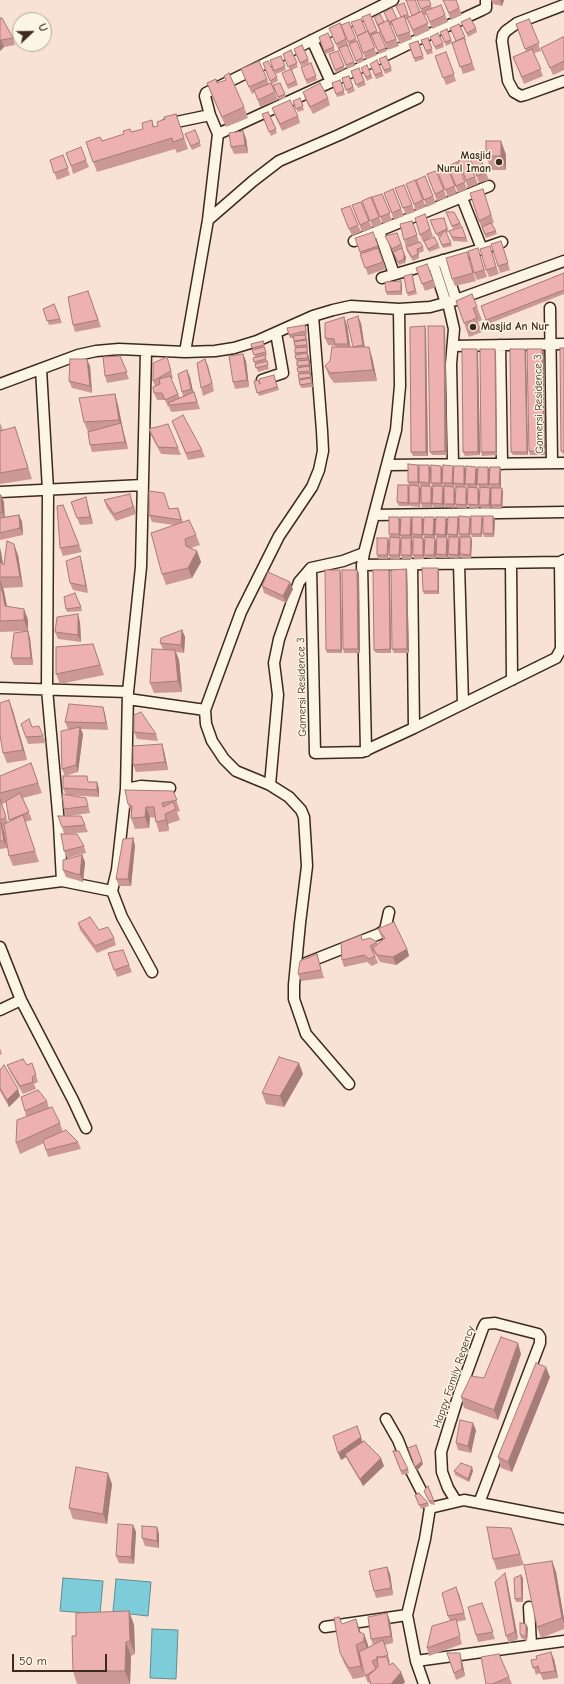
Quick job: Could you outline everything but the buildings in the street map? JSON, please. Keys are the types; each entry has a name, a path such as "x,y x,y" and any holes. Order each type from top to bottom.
{"street":[{"path":"185,352 208,220 218,134 210,115 205,96 210,90 393,0"},
{"path":"218,134 486,8 486,0"},
{"path":"564,5 517,23 506,31 503,35 502,41 508,81 514,92 521,96 564,81"},
{"path":"312,40 331,82"},
{"path":"208,220 252,181 278,161 339,135 418,98"},
{"path":"159,126 210,115"},
{"path":"354,241 489,186"},
{"path":"462,198 482,249"},
{"path":"380,231 394,274"},
{"path":"382,278 502,242"},
{"path":"438,261 450,302 454,329 451,364 453,464"},
{"path":"0,384 78,355 96,351 119,349 185,352 215,351 234,348 257,341 313,316 351,306 414,309 450,302 564,261"},
{"name":"Gamersi Residence 3","path":"550,308 552,463"},
{"path":"366,751 362,565 396,430 400,396 399,309"},
{"path":"313,316 323,451 319,470 312,487 279,536 240,612 205,710 206,724 212,741 224,759 236,771 270,785 297,804 304,817 307,866 294,999 306,1034 349,1084"},
{"path":"255,382 283,373 276,332"},
{"name":"Gamersi Residence 3","path":"453,346 564,344"},
{"path":"500,345 502,464"},
{"path":"146,351 141,567 128,696 126,789 117,870 112,891 129,932 152,972"},
{"path":"41,369 48,490 47,689 59,824 62,881"},
{"name":"Gamersi Residence 3","path":"388,464 564,463"},
{"path":"0,492 143,485"},
{"path":"374,515 564,512"},
{"path":"311,568 343,561 364,553"},
{"name":"Gamersi Residence 3","path":"311,568 315,753 366,751 556,658 560,654 562,561 362,565"},
{"path":"511,563 512,680"},
{"path":"412,564 414,728"},
{"path":"459,564 463,704"},
{"name":"Gamersi Residence 3","path":"270,785 278,688 274,663 279,639 300,582 311,568"},
{"path":"0,688 47,689 128,696 205,710"},
{"path":"126,789 141,786 170,788"},
{"path":"0,889 62,881 112,891"},
{"path":"296,968 379,934 385,930 388,912"},
{"path":"0,947 21,1000 86,1128"},
{"path":"0,1010 21,1000"},
{"name":"Happy Family Regency","path":"456,1501 448,1488 442,1472 441,1452 459,1394 483,1328 485,1324 495,1323 538,1334 540,1337 540,1343 479,1502"},
{"path":"386,1419 398,1440 407,1463 430,1508 407,1615 416,1661 424,1684"},
{"path":"430,1508 464,1500 564,1519"},
{"path":"529,1607 531,1645"},
{"path":"325,1627 407,1615"},
{"path":"416,1661 564,1641"}],"water":[{"path":"63,1578 103,1581 100,1614 60,1611"},
{"path":"116,1579 151,1582 148,1616 113,1612"},
{"path":"152,1629 178,1630 176,1679 150,1678"}],"place":[{"name":"Masjid Nurul Iman","path":"499,162"},
{"name":"Masjid An Nur","path":"473,327"}]}
